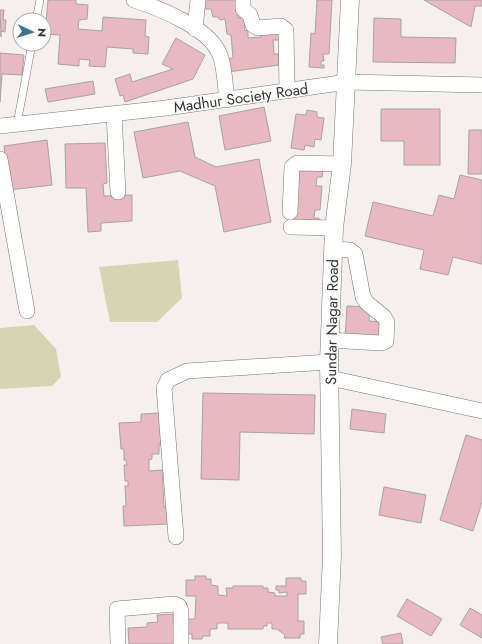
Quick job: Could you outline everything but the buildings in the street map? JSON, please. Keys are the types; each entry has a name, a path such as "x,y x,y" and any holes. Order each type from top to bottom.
{"street":[{"path":"134,0 164,4 212,43 220,54 227,100"},
{"path":"195,29 198,0"},
{"path":"243,0 243,9 250,15 253,25 258,28 281,26 286,30 287,91"},
{"name":"Sundar Nagar Road","path":"328,644 332,555 329,340 334,228 342,164 350,0"},
{"name":"Madhur Society Road","path":"0,126 227,100 347,82 482,85"},
{"path":"114,114 118,192"},
{"path":"0,159 27,312"},
{"path":"334,228 290,219 292,167 297,163 342,164"},
{"path":"329,340 381,343 386,341 387,322 384,317 367,303 363,297 355,254 350,250 334,249"},
{"path":"176,537 164,388 168,380 187,371 329,370 482,411"},
{"path":"118,644 117,609 174,604 179,606 180,611 181,644"}],"lane":[{"path":"38,12 40,0"},
{"path":"17,125 31,52"}],"green space":[{"path":"178,260 182,298 157,322 110,322 99,267"},
{"path":"34,325 56,349 61,377 52,386 0,389 0,328"}]}
